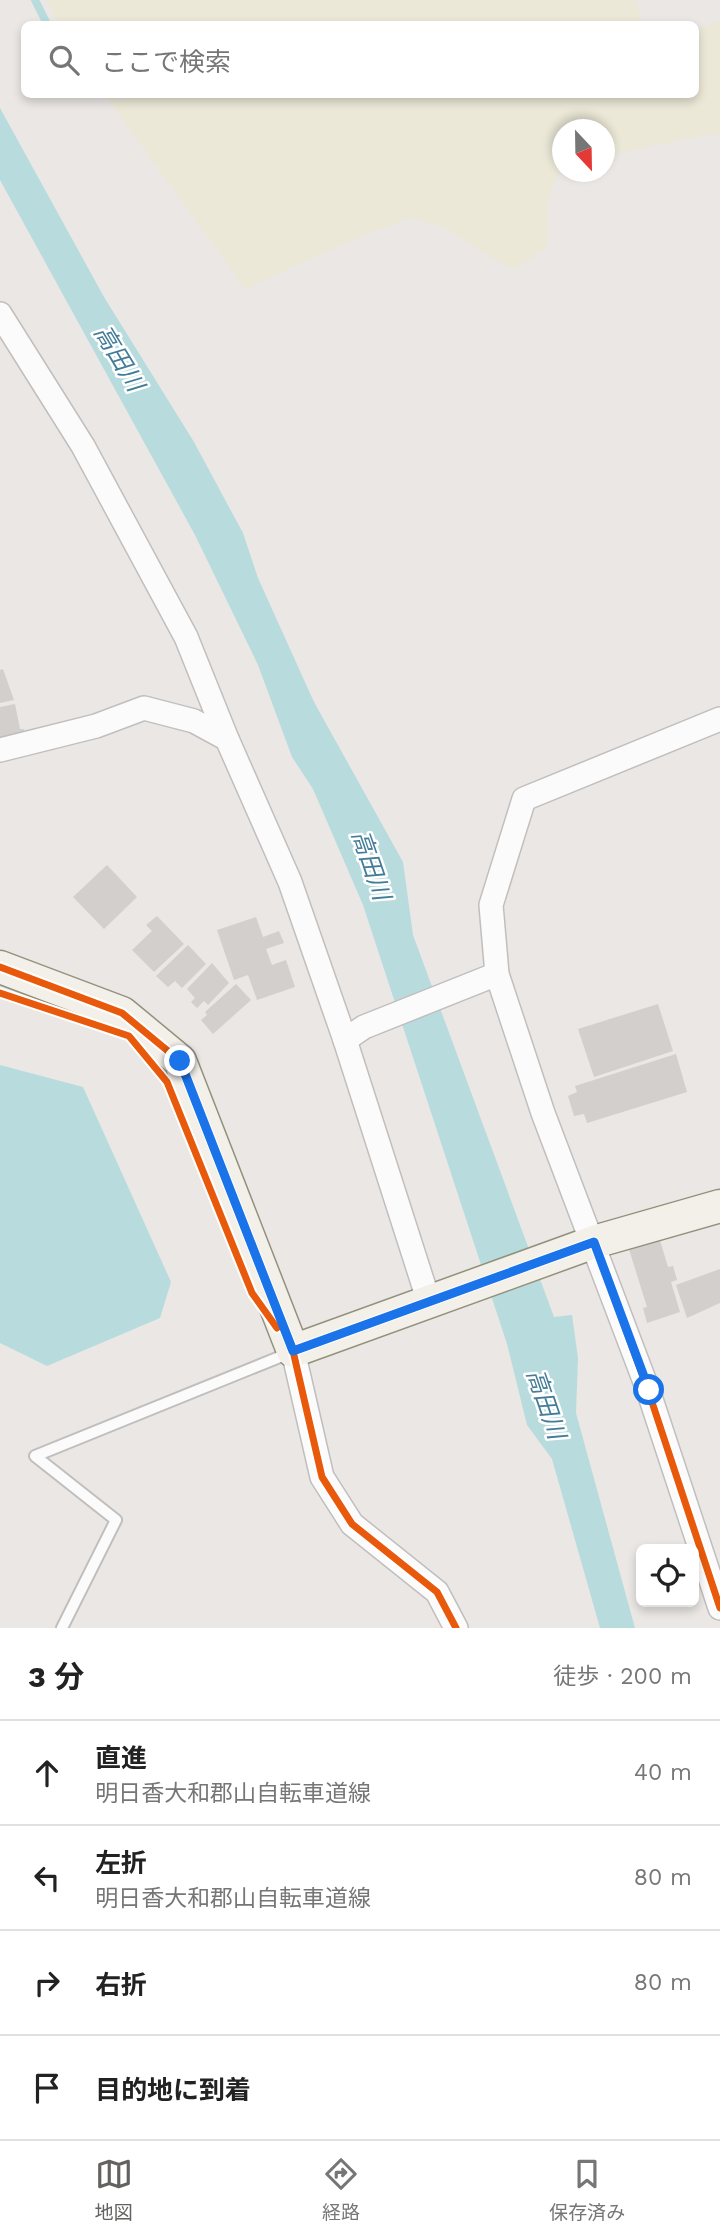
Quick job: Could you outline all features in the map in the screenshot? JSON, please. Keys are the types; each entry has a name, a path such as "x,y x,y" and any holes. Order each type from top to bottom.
{"street":[{"path":"0,314 83,446 180,625 290,882 439,1297"},
{"path":"0,750 96,726 144,708 194,721 227,739"},
{"path":"720,719 524,799 491,905 497,974 585,1245 691,1516 720,1608"},
{"path":"0,967 122,1013 180,1061 293,1351 322,1477 352,1524 437,1592 456,1628"},
{"path":"345,1040 364,1027 497,974"},
{"path":"293,1351 585,1245 720,1206"},
{"path":"691,1516 720,1568"}],"lane":[{"path":"62,1628 117,1521 36,1456 293,1351"}],"shaded area":[{"path":"46,0 637,0 641,21 57,21"},
{"path":"720,20 720,135 712,134 615,154 615,119 552,119 552,182 555,182 548,201 547,247 513,270 443,227 410,218 363,235 245,289 107,98 699,98 699,29"}],"water":[{"name":"高田川","path":"0,108 104,297 194,442 243,533 258,578 314,702 403,862 413,935 554,1317 572,1315 578,1358 576,1413 635,1628 600,1628 552,1459 527,1425 507,1344 363,905 313,789 292,757 258,665 195,535 0,180"},
{"path":"0,1065 83,1087 171,1282 160,1318 47,1366 0,1343"}],"building":[{"path":"3,669 14,700 0,703 0,670"},
{"path":"15,704 20,729 24,729 25,736 0,740 0,707"},
{"path":"107,865 137,897 104,929 73,897"},
{"path":"157,916 184,944 154,972 132,950 152,931 146,925"},
{"path":"256,917 263,937 279,931 284,943 266,949 272,965 286,960 295,987 257,1000 248,975 234,980 217,930"},
{"path":"188,945 206,964 182,988 175,981 168,987 156,976"},
{"path":"212,963 229,983 208,1005 204,1001 197,1008 191,1002 195,998 187,989"},
{"path":"236,984 251,1000 213,1034 201,1020 207,1015 205,1012"},
{"path":"658,1004 673,1051 594,1077 578,1029"},
{"path":"676,1054 687,1092 587,1123 584,1114 574,1116 568,1096 577,1092 575,1086"},
{"path":"659,1237 668,1267 673,1266 677,1280 671,1282 680,1312 647,1323 643,1308 647,1307 628,1246"},
{"path":"720,1269 720,1303 687,1318 676,1285"}],"waterway":[{"path":"35,0 46,21"}],"cycle path":[{"path":"0,967 122,1013 180,1061 293,1351 322,1477 352,1524 437,1592 456,1628"},
{"path":"0,993 129,1036 167,1082 252,1293 277,1328"},
{"path":"293,1351 594,1242 648,1390 720,1608"}],"route":[{"path":"180,1061 293,1351 594,1242 649,1390"}]}
